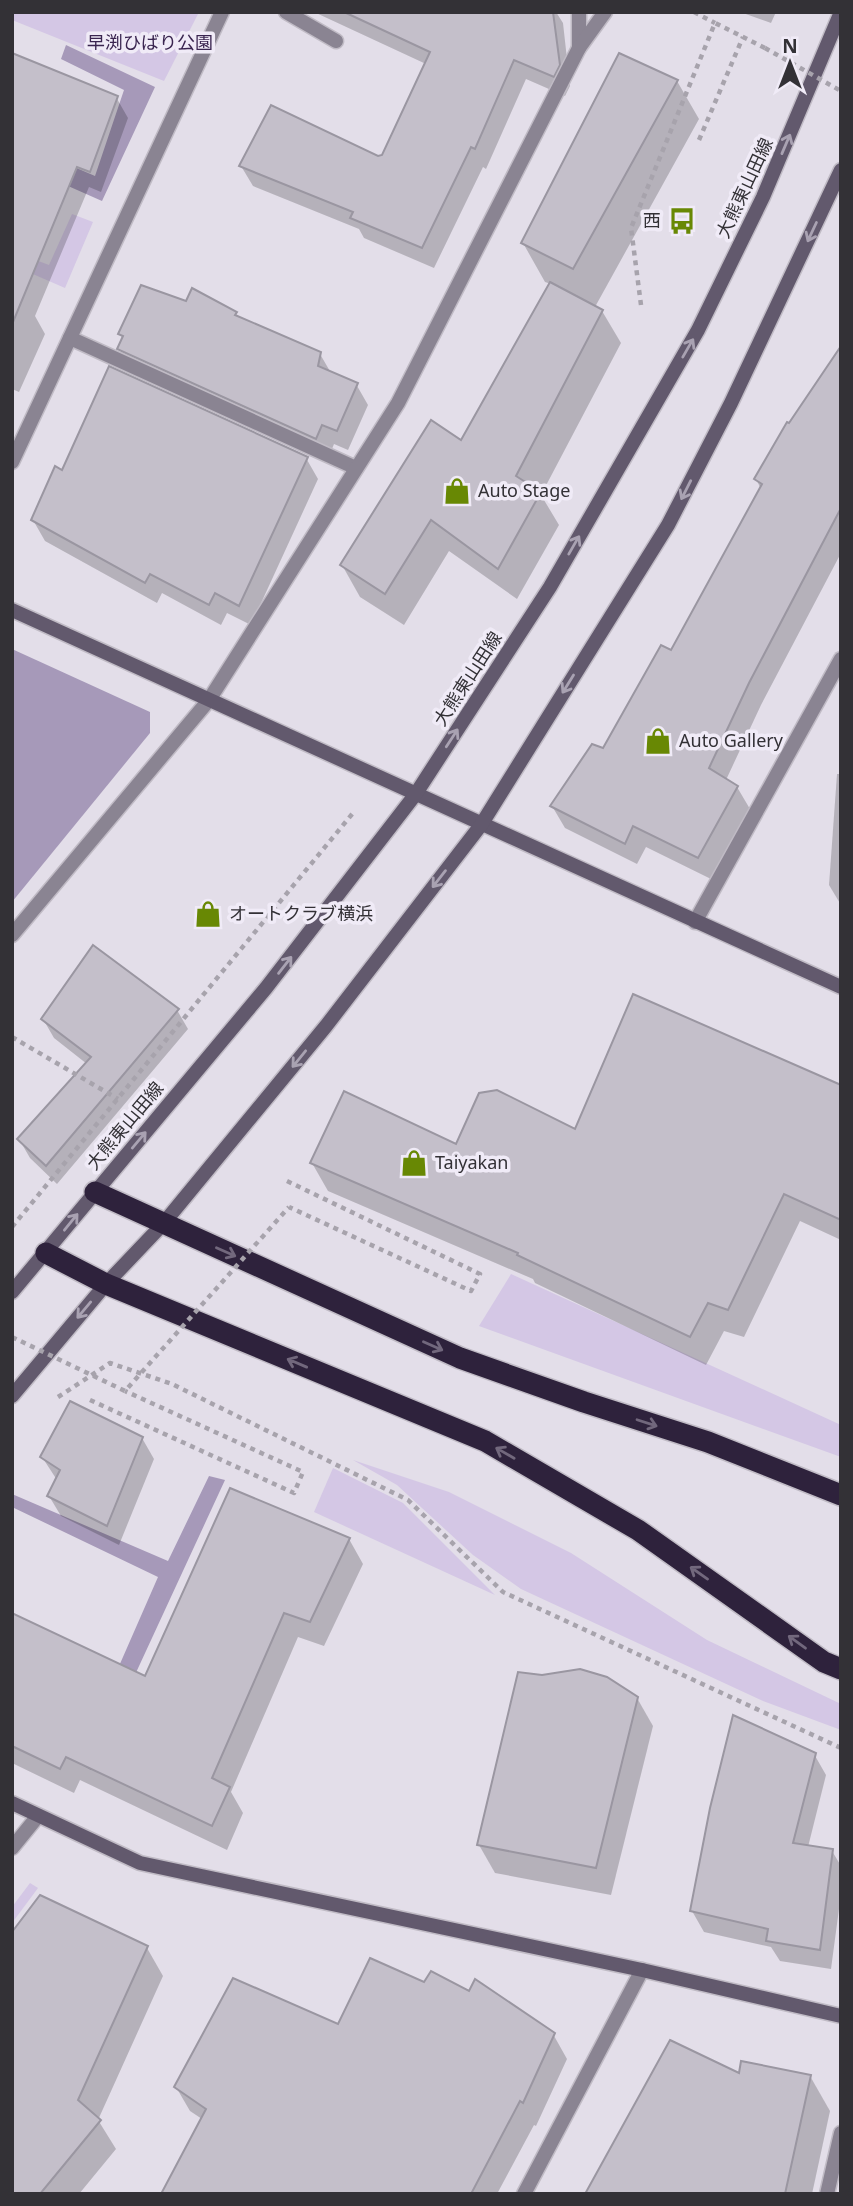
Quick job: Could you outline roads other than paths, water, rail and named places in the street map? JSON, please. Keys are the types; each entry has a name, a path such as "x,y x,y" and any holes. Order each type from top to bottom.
{"highway":[{"path":"95,1192 460,1358 708,1442 841,1495"},
{"path":"46,1253 106,1284 485,1441 638,1530 824,1662 841,1669"}],"street":[{"path":"12,462 222,12"},
{"path":"286,12 336,41"},
{"path":"579,12 579,48"},
{"path":"12,935 209,700 398,403 579,48 605,12"},
{"name":"大熊東山田線","path":"12,1292 267,988 415,795 550,586 698,330 763,197 841,12"},
{"path":"12,1395 106,1284 163,1224 326,1026 481,825 668,525 731,403 841,170"},
{"path":"70,338 356,468"},
{"path":"12,610 841,987"},
{"path":"695,922 841,659"},
{"path":"12,1803 140,1863 642,1970 841,2016"},
{"path":"12,1848 38,1816"},
{"path":"524,2194 642,1970"},
{"path":"827,2194 841,2133"}],"place":[{"name":"西","path":"682,221"},
{"name":"Auto Stage","path":"457,491"},
{"name":"Auto Gallery","path":"658,741"},
{"name":"オートクラブ横浜","path":"208,914"},
{"name":"Taiyakan","path":"414,1163"}],"park label":[{"name":"早渕ひばり公園","path":"150,43"}]}
